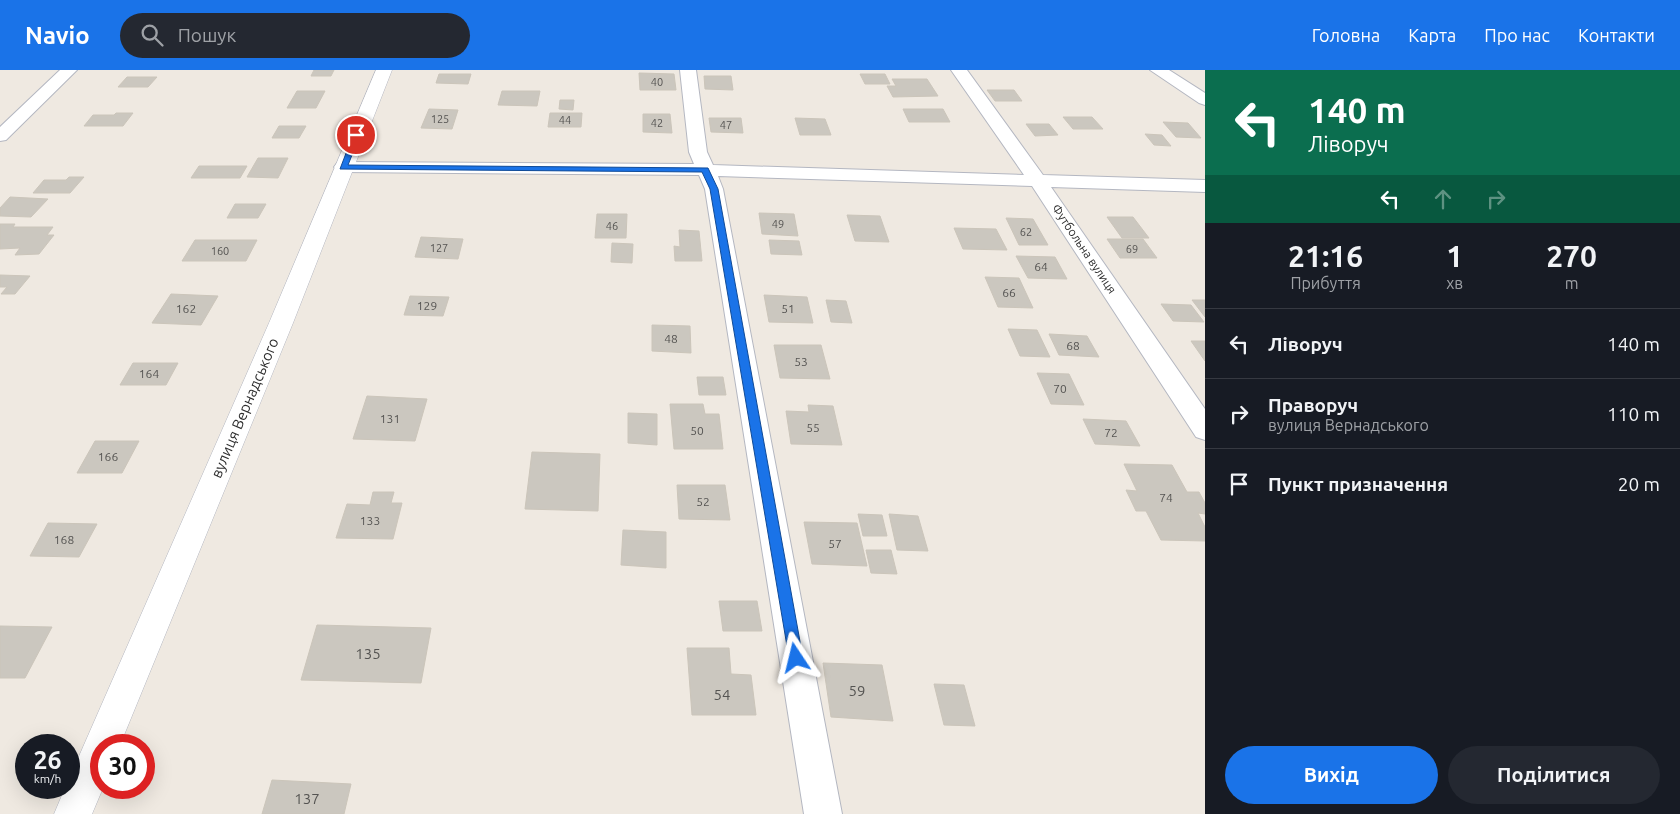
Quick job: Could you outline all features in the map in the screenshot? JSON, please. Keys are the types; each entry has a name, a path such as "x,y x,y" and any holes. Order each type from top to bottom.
{"street":[{"path":"0,136 69,70"},
{"name":"вулиця Вернадського","path":"107,734 281,323 384,70"},
{"path":"688,70 698,152 714,189 823,814"},
{"name":"Футбольна вулиця","path":"959,70 1037,180 1205,430"},
{"path":"1158,70 1205,100"},
{"path":"343,167 705,170 1205,186"},
{"name":"вулиця Вернадського","path":"73,814 90,774"}],"building":[{"path":"314,70 334,70 331,76 311,76"},
{"path":"639,73 674,74 676,90 640,90"},
{"path":"439,74 471,74 468,84 436,83"},
{"path":"860,74 885,74 890,84 865,84"},
{"path":"704,76 731,76 733,90 705,89"},
{"path":"127,77 157,77 148,87 118,87"},
{"path":"892,79 927,79 938,96 893,97 887,86 896,86"},
{"path":"987,90 1014,90 1022,101 995,101"},
{"path":"297,91 325,91 316,108 287,108"},
{"path":"502,91 540,91 537,106 498,105"},
{"path":"560,100 574,100 573,110 559,109"},
{"path":"429,109 458,110 452,129 421,128"},
{"path":"903,109 943,109 950,122 909,122"},
{"path":"116,113 133,113 123,126 84,126 93,115 114,115"},
{"path":"550,113 582,113 581,127 548,127"},
{"path":"643,114 670,114 672,133 643,132"},
{"path":"1063,117 1092,117 1103,129 1073,129"},
{"path":"709,118 741,118 743,133 711,132"},
{"path":"795,118 825,119 831,135 800,135"},
{"path":"1163,122 1188,123 1201,138 1176,137"},
{"path":"1026,124 1049,124 1058,135 1035,136"},
{"path":"279,126 306,126 299,138 272,138"},
{"path":"1145,134 1162,135 1171,146 1154,145"},
{"path":"258,158 288,158 278,178 247,177"},
{"path":"199,166 247,166 240,178 191,178"},
{"path":"69,177 84,177 70,193 33,193 44,180 66,180"},
{"path":"10,197 48,199 31,217 0,216 0,208"},
{"path":"235,204 266,204 258,218 227,218"},
{"path":"759,213 794,214 798,236 762,234"},
{"path":"597,214 627,214 626,238 595,238"},
{"path":"847,215 880,216 889,242 855,241"},
{"path":"1107,217 1133,217 1149,238 1122,238"},
{"path":"1006,218 1033,219 1048,245 1019,245"},
{"path":"0,224 15,224 13,227 53,227 47,235 54,235 39,254 15,255 20,248 0,249"},
{"path":"954,228 996,229 1007,250 963,249"},
{"path":"679,230 699,231 702,261 675,261 674,246 680,247"},
{"path":"421,237 463,239 458,259 415,257"},
{"path":"1107,239 1143,239 1157,258 1120,258"},
{"path":"195,240 257,240 246,261 182,261"},
{"path":"769,240 799,241 802,255 771,254"},
{"path":"612,243 633,244 632,263 611,262"},
{"path":"1016,256 1055,257 1067,279 1028,278"},
{"path":"0,275 30,276 15,294 1,294 7,287 0,287"},
{"path":"985,277 1019,278 1033,308 998,307"},
{"path":"171,294 218,296 201,325 152,323"},
{"path":"764,295 807,297 813,323 769,322"},
{"path":"410,296 449,297 443,316 404,315"},
{"path":"826,300 846,301 852,323 831,322"},
{"path":"1192,300 1205,300 1205,317"},
{"path":"1161,304 1191,305 1204,322 1173,321"},
{"path":"652,325 690,326 691,353 652,351"},
{"path":"1008,329 1037,330 1050,357 1020,356"},
{"path":"1049,334 1087,336 1099,357 1059,355"},
{"path":"1191,341 1205,341 1205,361"},
{"path":"774,345 821,345 830,379 780,378"},
{"path":"133,363 178,363 166,385 120,385"},
{"path":"1037,373 1069,374 1084,405 1051,404"},
{"path":"697,377 723,377 726,395 699,395"},
{"path":"367,396 427,399 415,441 353,439"},
{"path":"670,404 703,404 705,414 719,414 723,449 674,449"},
{"path":"808,405 833,406 842,445 791,444 786,411 809,412"},
{"path":"628,413 657,414 657,445 628,443"},
{"path":"1083,419 1126,421 1140,446 1095,444"},
{"path":"95,441 139,441 122,473 77,473"},
{"path":"532,452 600,454 598,511 525,509"},
{"path":"1124,464 1172,465 1187,492 1199,492 1205,503 1205,514 1198,513 1205,527 1205,541 1161,540 1146,511 1136,511 1126,490 1137,491"},
{"path":"677,485 725,485 730,520 679,519"},
{"path":"373,492 394,492 391,503 402,503 393,539 336,538 347,504 370,505"},
{"path":"858,514 882,515 887,536 863,536"},
{"path":"889,514 918,516 928,551 897,550"},
{"path":"804,522 857,523 867,566 812,564"},
{"path":"48,523 97,524 79,557 30,556"},
{"path":"623,530 666,532 666,568 621,565"},
{"path":"866,550 891,550 897,574 871,573"},
{"path":"719,601 757,601 762,631 723,631"},
{"path":"317,625 431,628 421,683 301,680"},
{"path":"0,626 52,627 25,678 0,678"},
{"path":"687,648 729,648 731,674 751,675 756,715 692,715"},
{"path":"823,663 882,665 893,721 831,717"},
{"path":"934,684 964,685 975,726 944,725"},
{"path":"272,780 351,784 344,814 262,814"}],"route":[{"path":"356,135 343,167 705,170 714,189 796,658"}]}
